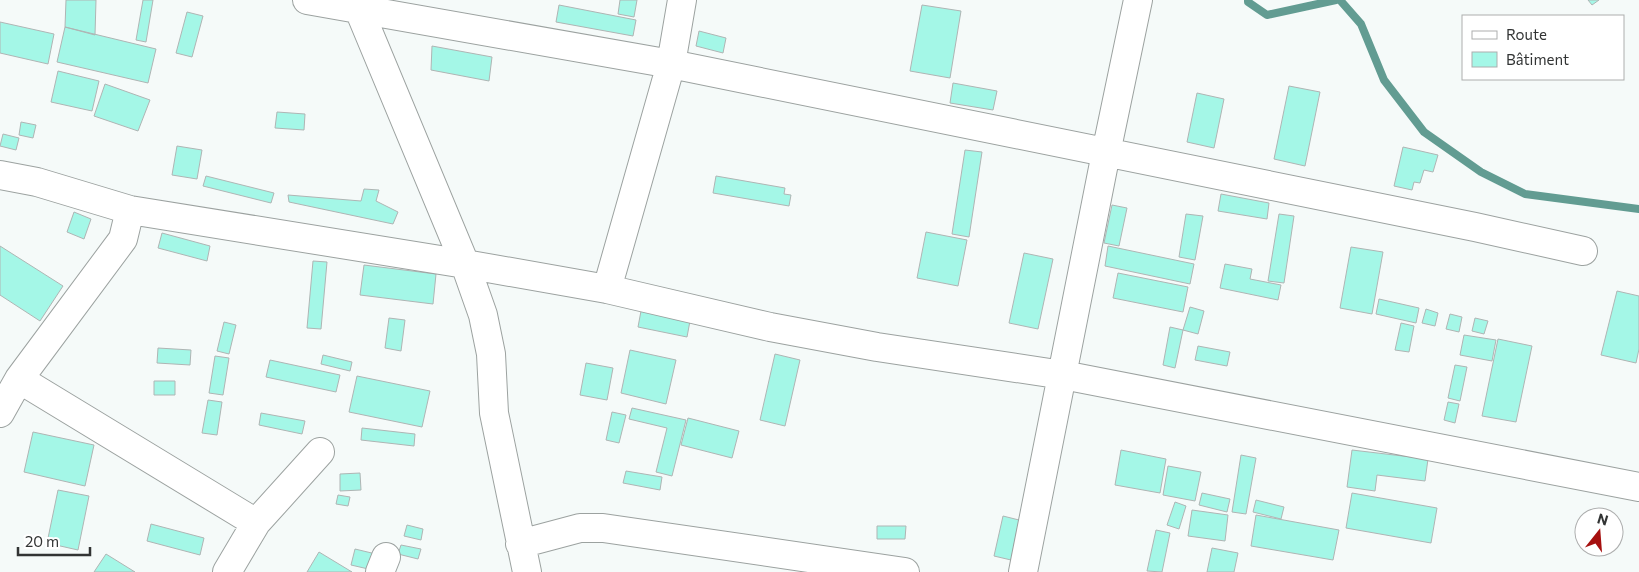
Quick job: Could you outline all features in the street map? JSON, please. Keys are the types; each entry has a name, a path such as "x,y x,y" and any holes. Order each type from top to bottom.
{"street":[{"path":"307,0 357,5 670,64 1475,227 1583,251"},
{"path":"607,289 670,64 682,0"},
{"path":"1023,572 1138,0"},
{"path":"357,5 464,264 482,315 491,354 494,412 527,572"},
{"path":"0,175 38,182 130,210 607,289 770,327 1063,375 1639,487"},
{"path":"0,412 19,379 123,239 130,210"},
{"path":"19,379 256,523"},
{"path":"227,572 256,523 320,452"},
{"path":"520,544 580,528 603,528 905,572"}],"building":[{"path":"66,0 96,0 95,35 65,27"},
{"path":"143,0 153,0 146,42 136,40"},
{"path":"620,0 637,0 634,17 618,14"},
{"path":"1588,0 1599,0 1592,5"},
{"path":"559,5 636,20 633,36 556,22"},
{"path":"922,5 961,11 950,78 910,71"},
{"path":"187,12 203,16 192,57 176,53"},
{"path":"0,22 54,34 48,64 0,53"},
{"path":"65,27 156,49 148,83 57,62"},
{"path":"699,31 726,38 723,53 696,46"},
{"path":"432,46 492,57 489,81 431,70"},
{"path":"58,71 99,81 92,111 51,102"},
{"path":"953,83 997,91 993,110 950,103"},
{"path":"105,84 150,100 138,131 94,116"},
{"path":"1289,86 1320,92 1305,166 1274,159"},
{"path":"1197,93 1224,99 1214,148 1187,142"},
{"path":"277,112 305,114 304,130 275,128"},
{"path":"21,122 36,125 33,138 19,135"},
{"path":"3,134 19,138 16,150 0,146"},
{"path":"177,146 202,150 197,179 172,175"},
{"path":"1403,147 1438,155 1433,172 1424,170 1420,183 1414,182 1412,190 1394,186"},
{"path":"965,150 982,152 969,237 952,234"},
{"path":"206,176 274,193 271,203 203,186"},
{"path":"716,176 785,188 784,194 791,195 789,206 713,193"},
{"path":"364,189 379,190 376,201 398,212 393,224 289,202 288,195 361,201"},
{"path":"1221,194 1269,203 1267,219 1218,211"},
{"path":"1112,205 1127,208 1119,246 1104,243"},
{"path":"74,212 91,219 84,239 67,232"},
{"path":"1186,214 1203,216 1195,260 1179,257"},
{"path":"1279,214 1294,216 1284,283 1268,281"},
{"path":"926,232 967,240 958,286 917,278"},
{"path":"162,233 210,246 207,261 158,248"},
{"path":"0,246 63,286 40,321 0,295"},
{"path":"1108,246 1194,264 1190,284 1105,266"},
{"path":"1351,247 1383,252 1372,314 1340,308"},
{"path":"1024,253 1053,259 1038,329 1009,323"},
{"path":"313,261 327,262 321,329 307,328"},
{"path":"1225,264 1252,269 1250,279 1281,285 1278,300 1220,288"},
{"path":"364,265 436,274 433,304 360,295"},
{"path":"1118,273 1188,287 1183,312 1113,298"},
{"path":"1617,291 1639,296 1639,349 1636,363 1601,355"},
{"path":"1379,299 1419,308 1416,323 1376,314"},
{"path":"1190,307 1204,311 1198,334 1183,330"},
{"path":"1426,309 1438,313 1435,326 1422,323"},
{"path":"641,311 690,321 687,337 638,327"},
{"path":"1450,314 1462,317 1459,332 1446,329"},
{"path":"389,318 405,320 401,351 385,348"},
{"path":"1475,318 1488,321 1484,334 1472,331"},
{"path":"224,322 236,325 229,354 217,351"},
{"path":"1401,323 1414,326 1409,352 1395,350"},
{"path":"1170,327 1183,330 1175,368 1163,365"},
{"path":"1464,335 1496,340 1492,361 1460,355"},
{"path":"1498,339 1532,346 1516,422 1482,416"},
{"path":"1198,346 1230,352 1227,366 1195,360"},
{"path":"158,348 191,350 190,365 157,363"},
{"path":"630,350 676,360 666,404 621,393"},
{"path":"775,354 800,360 785,426 760,420"},
{"path":"323,355 352,362 350,371 321,364"},
{"path":"215,356 229,358 223,395 209,393"},
{"path":"270,360 340,375 336,392 266,377"},
{"path":"586,363 613,368 607,400 580,395"},
{"path":"1455,365 1467,367 1460,401 1448,398"},
{"path":"357,376 430,391 422,427 349,412"},
{"path":"154,381 175,381 175,395 154,395"},
{"path":"208,400 222,402 217,435 202,433"},
{"path":"1448,402 1459,404 1455,423 1444,420"},
{"path":"632,408 686,420 672,476 656,472 667,428 629,419"},
{"path":"612,412 626,415 619,443 606,440"},
{"path":"261,413 305,421 302,434 259,425"},
{"path":"688,418 739,431 732,458 681,445"},
{"path":"362,428 415,434 414,446 361,440"},
{"path":"33,432 94,445 85,486 24,472"},
{"path":"1121,450 1166,459 1160,493 1115,485"},
{"path":"1352,450 1428,459 1425,481 1377,475 1375,491 1347,487"},
{"path":"1241,455 1256,458 1246,514 1232,512"},
{"path":"1168,466 1201,472 1195,501 1163,495"},
{"path":"626,471 662,477 660,490 623,483"},
{"path":"360,473 361,490 340,491 340,474"},
{"path":"58,490 89,496 78,550 47,543"},
{"path":"1202,493 1230,499 1227,512 1199,505"},
{"path":"1352,493 1437,508 1431,543 1346,528"},
{"path":"338,495 350,497 348,506 336,504"},
{"path":"1256,500 1284,507 1281,519 1253,512"},
{"path":"1175,502 1186,506 1179,529 1167,525"},
{"path":"1192,510 1228,515 1225,541 1188,536"},
{"path":"1256,515 1339,530 1333,560 1251,546"},
{"path":"1003,516 1019,520 1011,560 994,556"},
{"path":"151,524 204,538 200,555 147,541"},
{"path":"407,525 423,529 421,540 404,536"},
{"path":"877,526 906,526 905,539 877,539"},
{"path":"1156,530 1170,533 1162,572 1147,571"},
{"path":"401,545 421,549 418,559 398,554"},
{"path":"1212,548 1238,553 1234,572 1207,572"},
{"path":"355,549 380,555 377,571 351,565"},
{"path":"319,552 352,572 307,572"},
{"path":"106,554 135,572 94,572"}],"waterway":[{"path":"1248,0 1248,2 1267,15 1336,0"},
{"path":"1340,0 1361,24 1384,80 1424,132 1481,172 1525,194 1639,209"}]}
